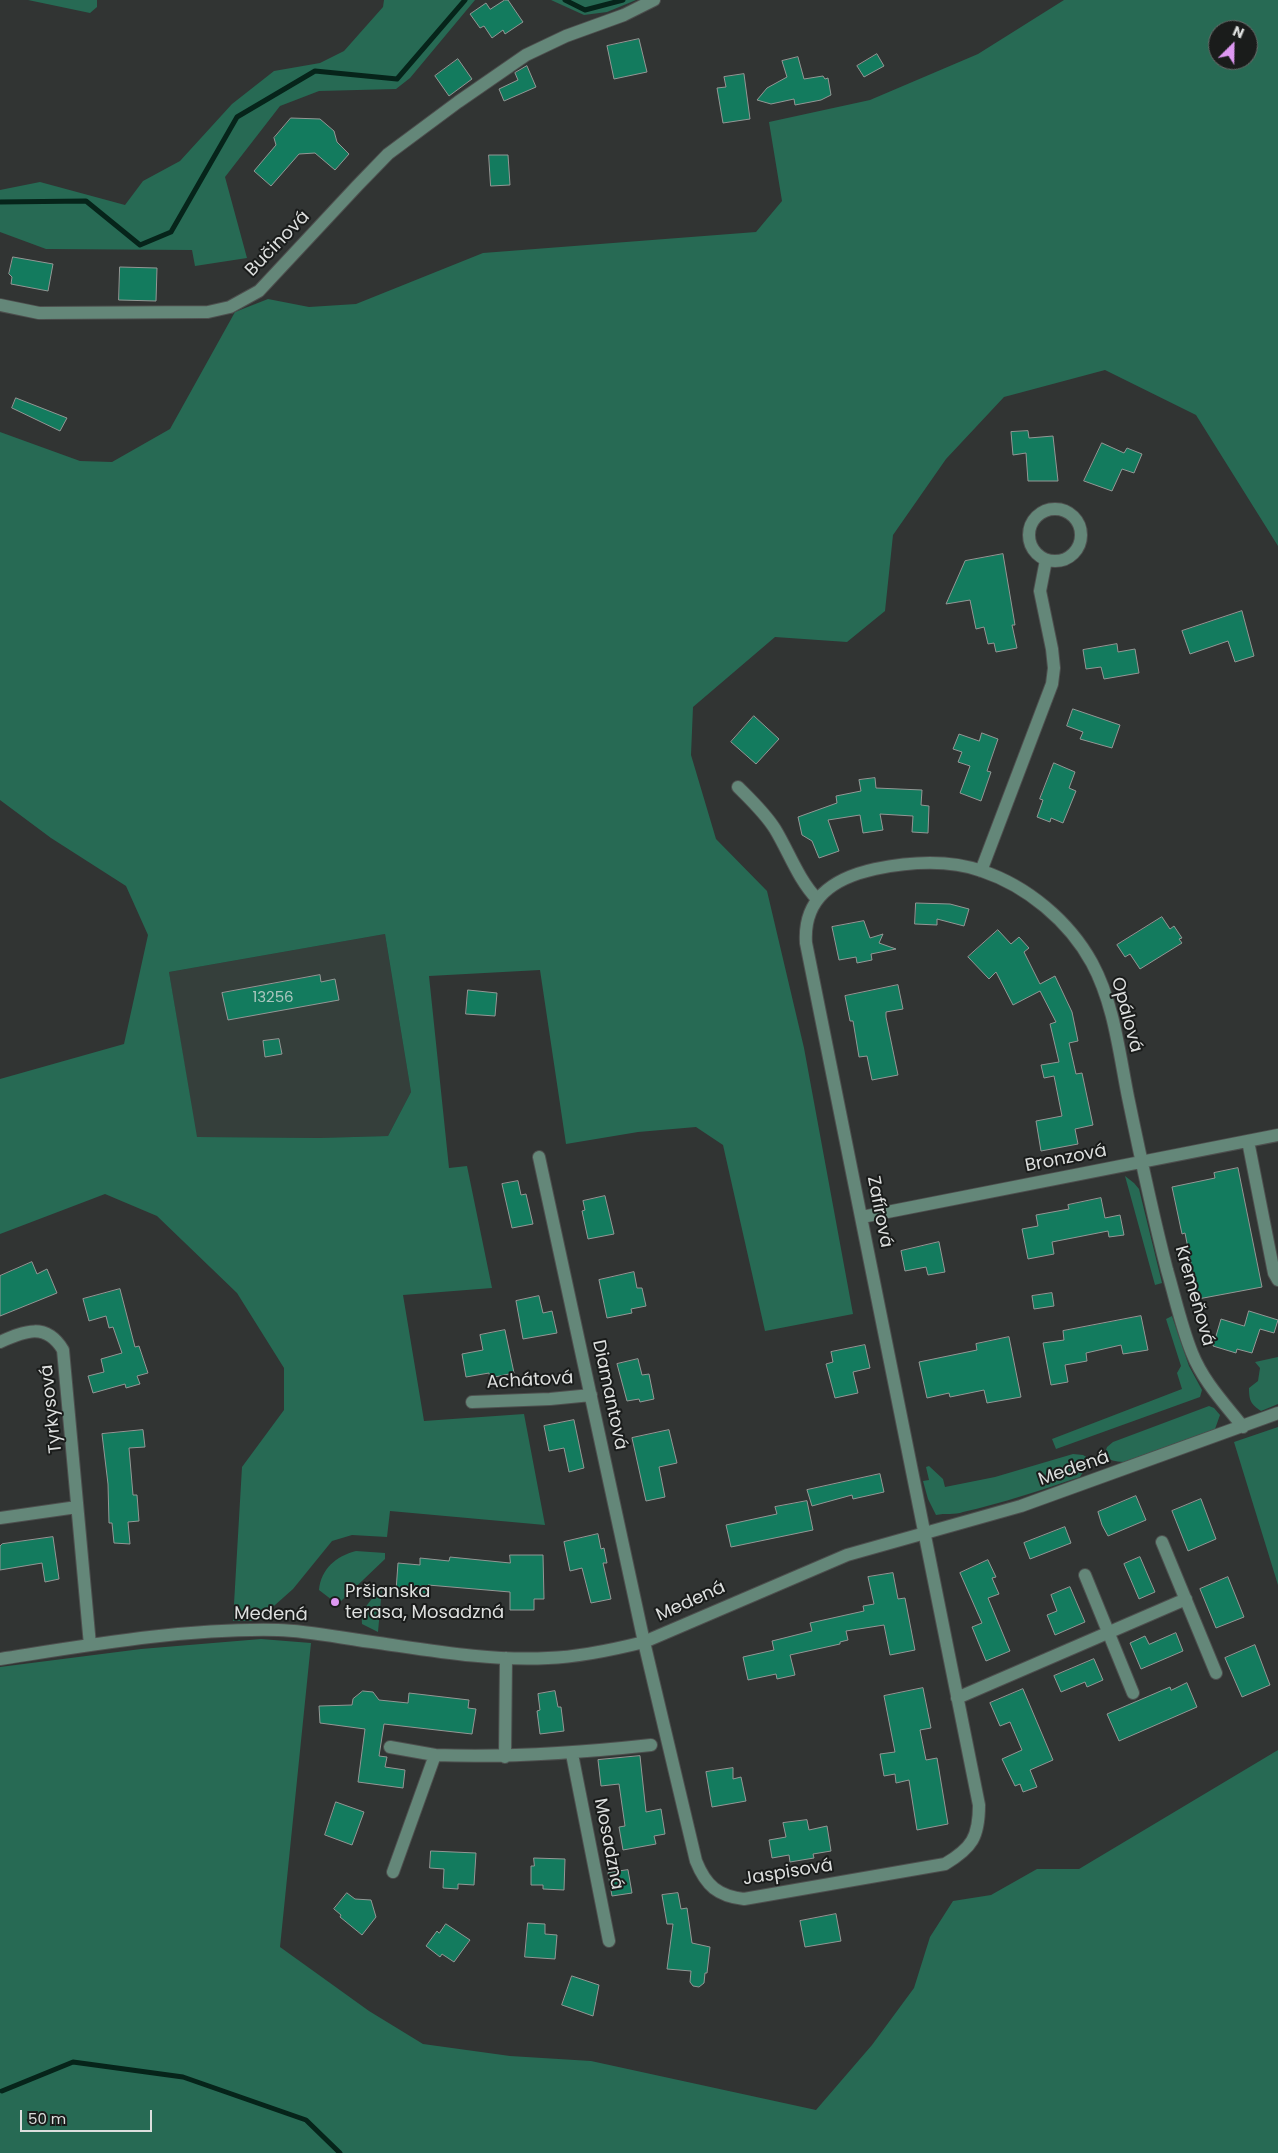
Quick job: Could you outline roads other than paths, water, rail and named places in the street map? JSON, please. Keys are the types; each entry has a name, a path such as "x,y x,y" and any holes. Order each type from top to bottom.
{"street":[{"name":"Bučinová","path":"0,305 39,312 208,312 230,307 259,291 388,154 458,102 526,55 566,36 624,15 654,0"},
{"path":"1046,511 1064,511 1077,521 1081,536 1080,544 1076,551 1063,560 1046,560 1033,548 1030,540 1033,523 1038,516 1046,511"},
{"path":"981,871 1052,684 1052,649 1040,591 1046,560"},
{"path":"738,787 762,812 774,828 800,877 817,899"},
{"name":"Opálová","path":"890,866 932,864 981,871 1018,888 1052,913 1080,944 1092,963 1108,1002 1141,1161"},
{"name":"Zafírová","path":"890,866 871,870 839,882 827,889 817,899 808,915 805,930 806,943 924,1533"},
{"name":"Bronzová","path":"862,1217 1278,1135"},
{"path":"1248,1141 1274,1273 1278,1280"},
{"name":"Diamantová","path":"539,1157 644,1642"},
{"name":"Kremeňová","path":"1141,1161 1173,1290 1191,1352 1210,1385 1243,1427"},
{"name":"Tyrkysová","path":"0,1342 31,1330 50,1336 58,1342 63,1350 90,1645"},
{"name":"Achátová","path":"472,1402 509,1402 591,1395"},
{"name":"Medená","path":"0,1659 90,1645 199,1633 279,1630 506,1658 548,1658 581,1655 644,1642 847,1555 1021,1506 1278,1413"},
{"path":"0,1518 77,1507"},
{"name":"Jaspisová","path":"644,1642 696,1861 702,1874 711,1886 726,1897 744,1899 944,1864 962,1854 973,1841 979,1825 979,1805 924,1533"},
{"path":"1162,1542 1216,1674"},
{"path":"1085,1575 1133,1693"},
{"path":"956,1698 1186,1599"},
{"path":"505,1757 506,1658"},
{"path":"390,1746 435,1755 505,1757 572,1754 651,1745"},
{"name":"Mosadzná","path":"572,1754 609,1941"},
{"path":"393,1872 435,1755"}],"waterway":[{"path":"0,202 86,201 140,245 171,232 237,117 315,71 397,79 465,0"},
{"path":"565,0 585,10 623,0"},
{"path":"2,2091 73,2062 183,2077 306,2120 340,2153"}],"place":[{"name":"Pršianska terasa, Mosadzná","path":"335,1602"}]}
